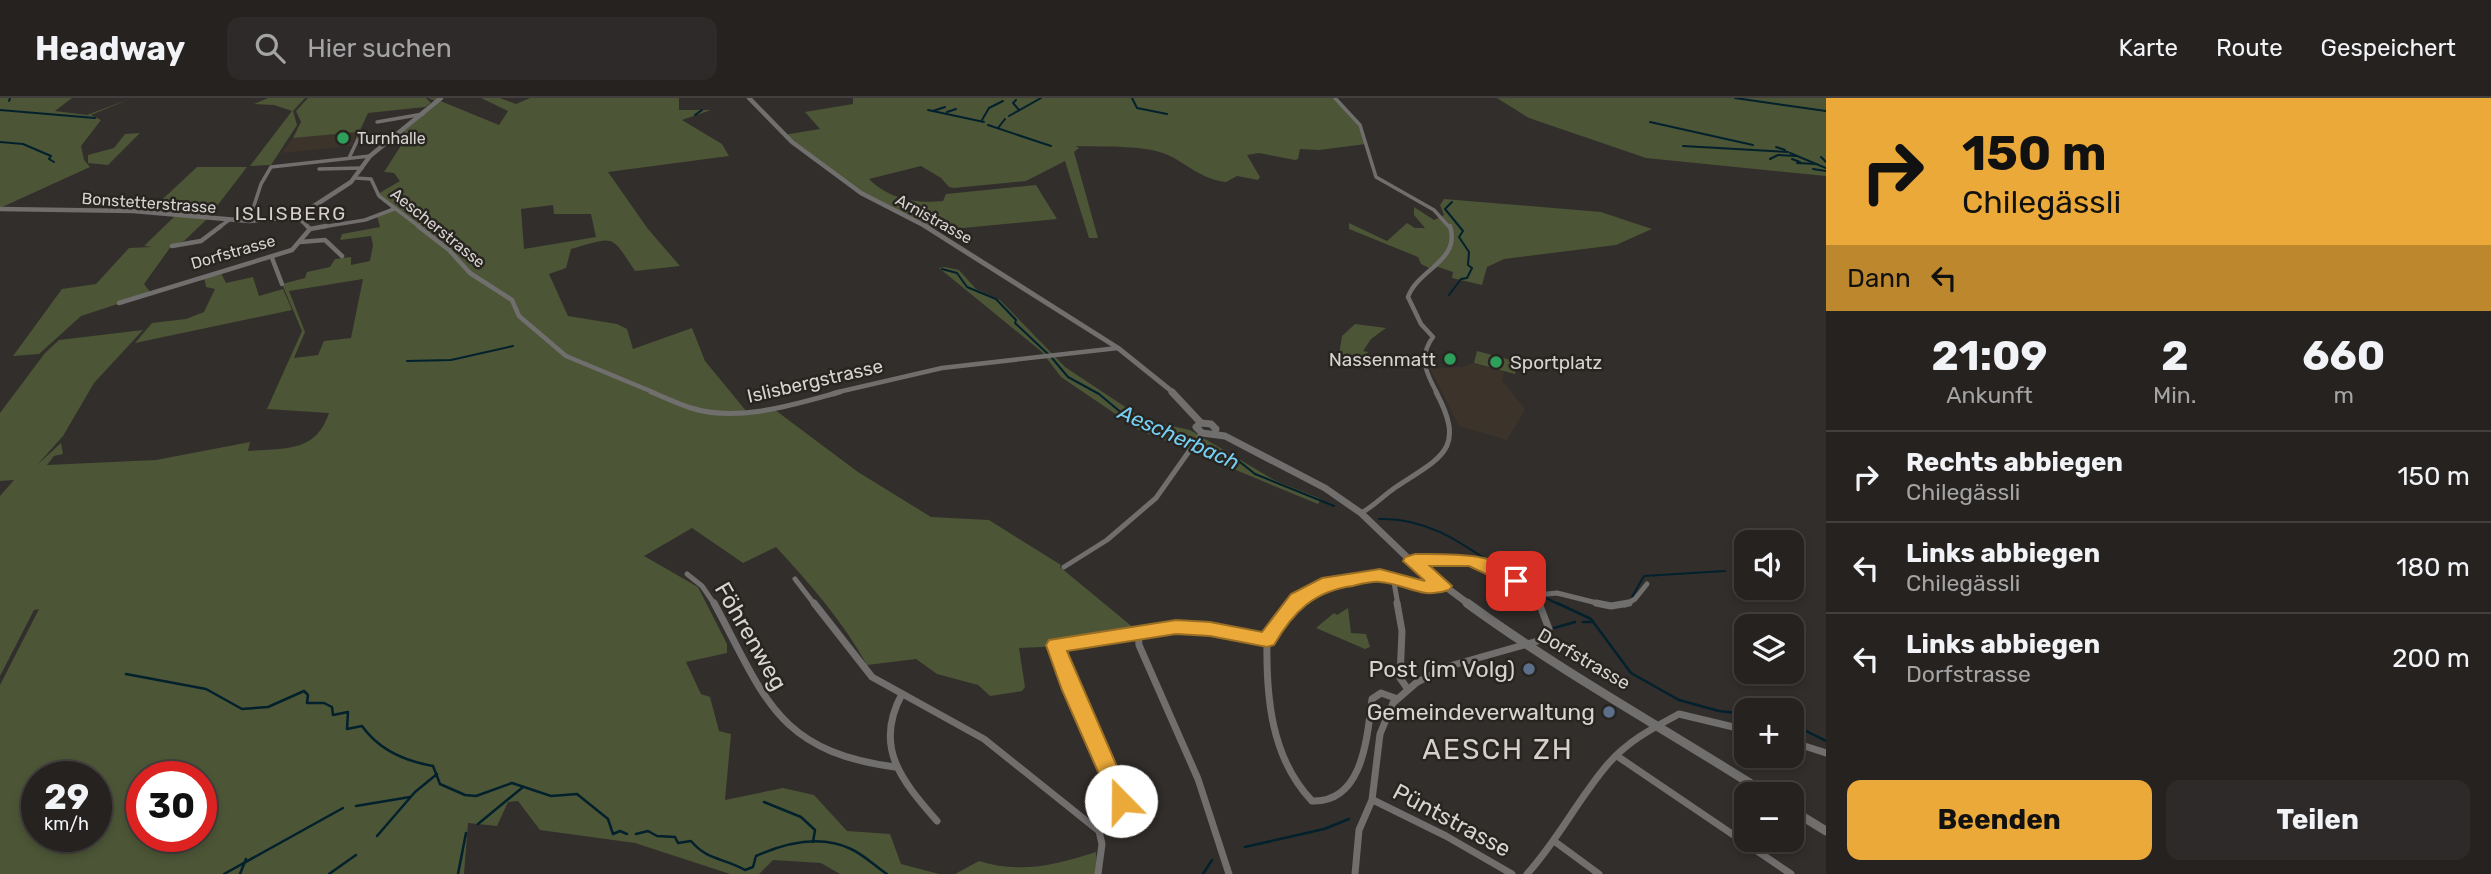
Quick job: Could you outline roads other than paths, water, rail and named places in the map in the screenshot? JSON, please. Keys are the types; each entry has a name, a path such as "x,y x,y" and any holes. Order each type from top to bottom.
{"street":[{"path":"297,217 355,178 370,156 441,98"},
{"name":"Arnistrasse","path":"749,98 783,135 861,193 950,239 1118,348"},
{"path":"1335,98 1360,125 1376,177 1442,216 1452,233 1449,255 1416,281 1408,297 1421,324 1433,337 1427,344 1425,370 1450,415 1452,432 1449,445 1437,461 1361,513"},
{"path":"377,122 383,118 423,114"},
{"path":"349,158 358,139"},
{"path":"249,221 261,184 271,167 370,156"},
{"path":"319,169 362,168"},
{"name":"Aescherstrasse","path":"355,178 372,179 376,193 394,209 449,250 470,273 512,300"},
{"name":"Bonstetterstrasse","path":"0,209 133,211 249,221 297,217"},
{"path":"310,229 365,220 394,209"},
{"name":"Dorfstrasse","path":"119,303 179,286 212,272 272,258 292,250 310,229 297,217"},
{"path":"173,246 201,241 229,220"},
{"path":"300,242 326,240 342,256"},
{"path":"272,258 282,284"},
{"path":"172,293 179,286"},
{"name":"Islisbergstrasse","path":"512,300 519,316 566,356 693,409 711,413 747,412 919,371 1118,348"},
{"path":"1118,348 1179,397 1201,423 1196,427 1198,438"},
{"name":"Dorfstrasse","path":"1201,423 1214,425 1215,433 1300,474 1361,513 1411,561 1527,647 1660,725 1748,782"},
{"path":"1064,568 1107,540 1156,498 1198,438 1215,433"},
{"path":"1411,561 1470,560 1488,566 1539,593 1616,605 1632,603 1647,584"},
{"name":"Föhrenweg","path":"687,574 711,594 738,651 770,705 801,738 851,761 895,767"},
{"path":"1395,698 1381,693 1374,696 1352,784 1344,794 1326,803 1312,801 1296,780 1278,742 1268,703 1267,640 1279,619 1309,592 1345,579 1393,577 1432,589 1443,586"},
{"path":"1393,577 1402,631 1400,678 1407,688"},
{"path":"795,579 872,677 984,739 1099,831 1102,859 1098,874"},
{"path":"1355,874 1363,817 1373,800 1385,715 1395,698 1407,688 1461,661 1492,652 1527,647 1549,634 1539,593"},
{"path":"1099,831 1111,823 1121,801 1072,690 1056,645 1176,627 1267,640"},
{"path":"1138,632 1139,645 1198,779 1229,874"},
{"path":"902,694 890,722 889,750 907,788 937,821"},
{"path":"1527,874 1554,841 1589,788 1638,736 1679,714 1734,727"},
{"path":"1804,746 1826,753"},
{"path":"1617,757 1791,874"},
{"name":"Püntstrasse","path":"1373,800 1446,836 1512,874"},
{"path":"1804,817 1826,831"},
{"path":"1554,841 1599,874"}],"waterway":[{"path":"1009,116 1041,98"},
{"path":"1132,98 1137,108 1167,114"},
{"path":"1735,98 1826,111"},
{"path":"1016,100 1013,103 1019,110"},
{"path":"982,120 989,108 1003,101"},
{"path":"933,111 945,107"},
{"path":"947,112 956,109"},
{"path":"0,110 95,118"},
{"path":"695,115 702,110"},
{"path":"928,110 984,122"},
{"path":"998,128 1005,119"},
{"path":"1650,122 1753,145"},
{"path":"988,125 1051,146"},
{"path":"0,142 23,144 51,156 49,159 54,162"},
{"path":"1683,146 1788,152"},
{"path":"1776,147 1785,150"},
{"path":"1790,153 1816,164"},
{"path":"1770,159 1778,155 1796,156"},
{"path":"1821,157 1826,162"},
{"path":"1792,159 1800,162"},
{"path":"1797,163 1816,164"},
{"path":"1816,164 1826,168"},
{"path":"1813,169 1826,171"},
{"path":"1449,295 1461,279 1467,278 1472,268 1468,265 1469,252 1459,237 1463,231 1445,209 1452,202"},
{"name":"Aescherbach","path":"942,269 957,273 967,287 996,299 1016,320 1015,323 1048,354"},
{"path":"407,361 451,360 513,346"},
{"name":"Aescherbach","path":"1052,358 1068,377 1099,394 1130,420 1185,437 1240,462 1255,474 1334,506"},
{"name":"Aescherbach","path":"1379,519 1415,523 1432,529 1464,545 1509,575"},
{"path":"1632,597 1644,576 1725,571"},
{"name":"Aescherbach","path":"1529,587 1539,593"},
{"name":"Aescherbach","path":"1544,597 1560,605"},
{"name":"Aescherbach","path":"1557,603 1591,619 1631,673 1679,700 1734,713"},
{"path":"1554,628 1575,622"},
{"path":"1583,622 1592,622"},
{"path":"126,674 206,689 242,709 268,707 304,691 308,695 307,703 324,703 332,707 333,715 348,712 347,729 362,726 384,748 412,761 433,766 436,775"},
{"name":"Aescherbach","path":"1804,730 1826,741"},
{"path":"377,836 415,792 436,775"},
{"path":"436,775 440,784 465,795 476,796 512,783 551,796 577,794 608,819 613,834 620,831 627,834"},
{"path":"478,824 523,787"},
{"path":"356,806 410,797"},
{"path":"764,802 801,817 815,830 813,841"},
{"path":"245,863 343,808"},
{"path":"1245,847 1324,829 1349,819"},
{"path":"636,834 648,831 657,836 675,837 678,843 691,841 709,856 745,870 753,867 756,856 779,847 813,841"},
{"path":"458,874 466,833"},
{"path":"813,841 839,844 856,851 887,874"},
{"path":"329,874 356,855"},
{"path":"1203,874 1212,860"},
{"path":"224,874 245,863"},
{"path":"240,874 245,863"}],"place":[{"name":"Turnhalle","path":"343,138"},
{"name":"Nassenmatt","path":"1450,359"},
{"name":"Sportplatz","path":"1496,362"},
{"name":"Post (im Volg)","path":"1529,669"},
{"name":"Gemeindeverwaltung","path":"1609,712"}],"district":[{"name":"ISLISBERG","path":"291,213"},
{"name":"AESCH ZH","path":"1498,749"}]}
